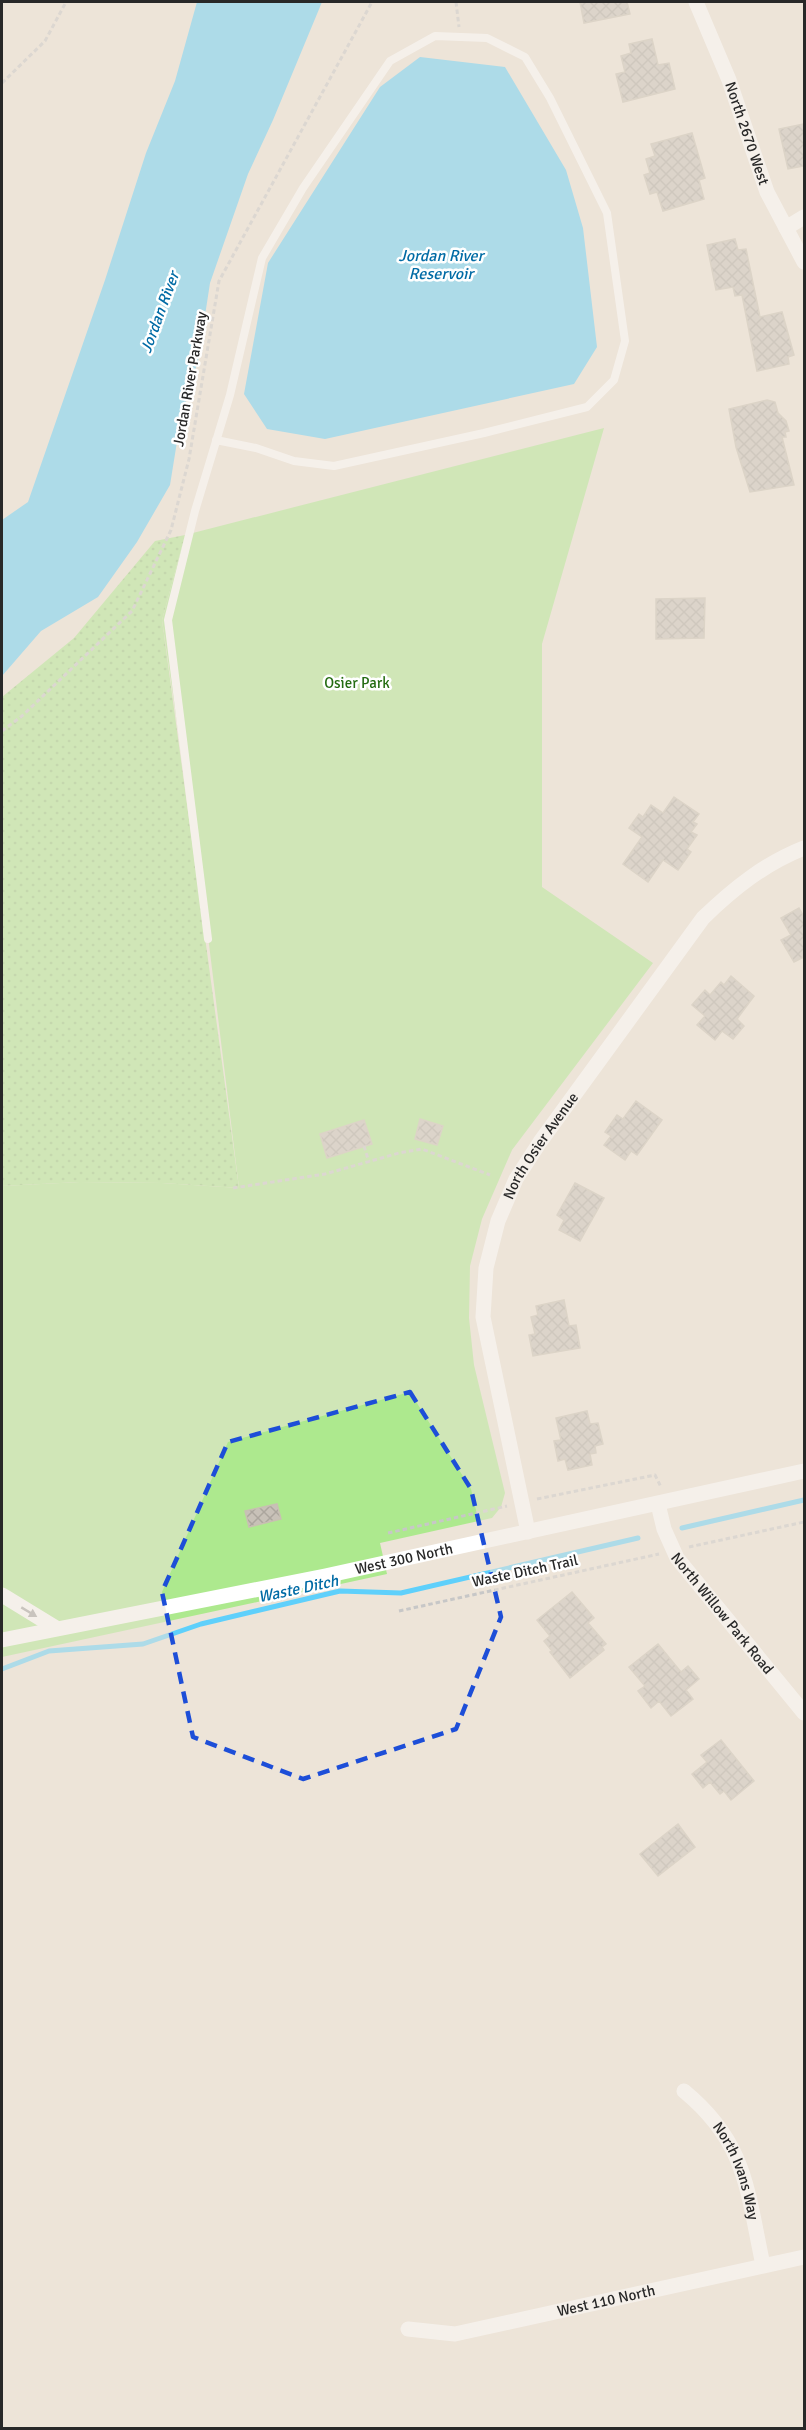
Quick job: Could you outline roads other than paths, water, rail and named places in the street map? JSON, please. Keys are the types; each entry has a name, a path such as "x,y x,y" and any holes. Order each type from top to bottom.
{"street":[{"name":"North 2670 West","path":"696,2 729,80 767,192 804,262"},
{"path":"786,228 804,217"},
{"name":"North Osier Avenue","path":"528,1533 483,1317 486,1268 498,1221 516,1179 540,1142 703,918 733,889 760,869 804,848"},
{"name":"West 300 North","path":"2,1640 325,1576 804,1472"},
{"name":"North Willow Park Road","path":"658,1504 664,1529 677,1558 804,1713"},
{"path":"2,1595 56,1628"},
{"name":"North Ivans Way","path":"684,2091 715,2119 732,2146 742,2169 763,2265"},
{"name":"West 110 North","path":"408,2329 455,2334 804,2257"}],"lane":[{"path":"208,939 168,620 195,511 216,440 230,395 262,258 303,188 390,61 435,36 487,38 525,57 550,98 608,213 625,341 614,380 587,406 484,433 334,466 294,461 256,448 216,440"}],"water":[{"name":"Jordan River","path":"197,2 322,2 248,174 210,283 198,361 181,417 170,485 137,542 98,597 41,631 2,676 2,520 28,502 105,280 146,153 175,81"},
{"name":"Jordan River Reservoir","path":"420,57 505,67 566,170 583,228 597,347 574,384 325,439 267,429 244,394 268,263 380,87"}],"waterway":[{"name":"Waste Ditch","path":"682,1528 804,1500"},
{"name":"Waste Ditch","path":"2,1669 49,1651 143,1644 201,1624 340,1591 401,1593 638,1538"}],"park label":[{"name":"Osier Park","path":"357,683"}]}
